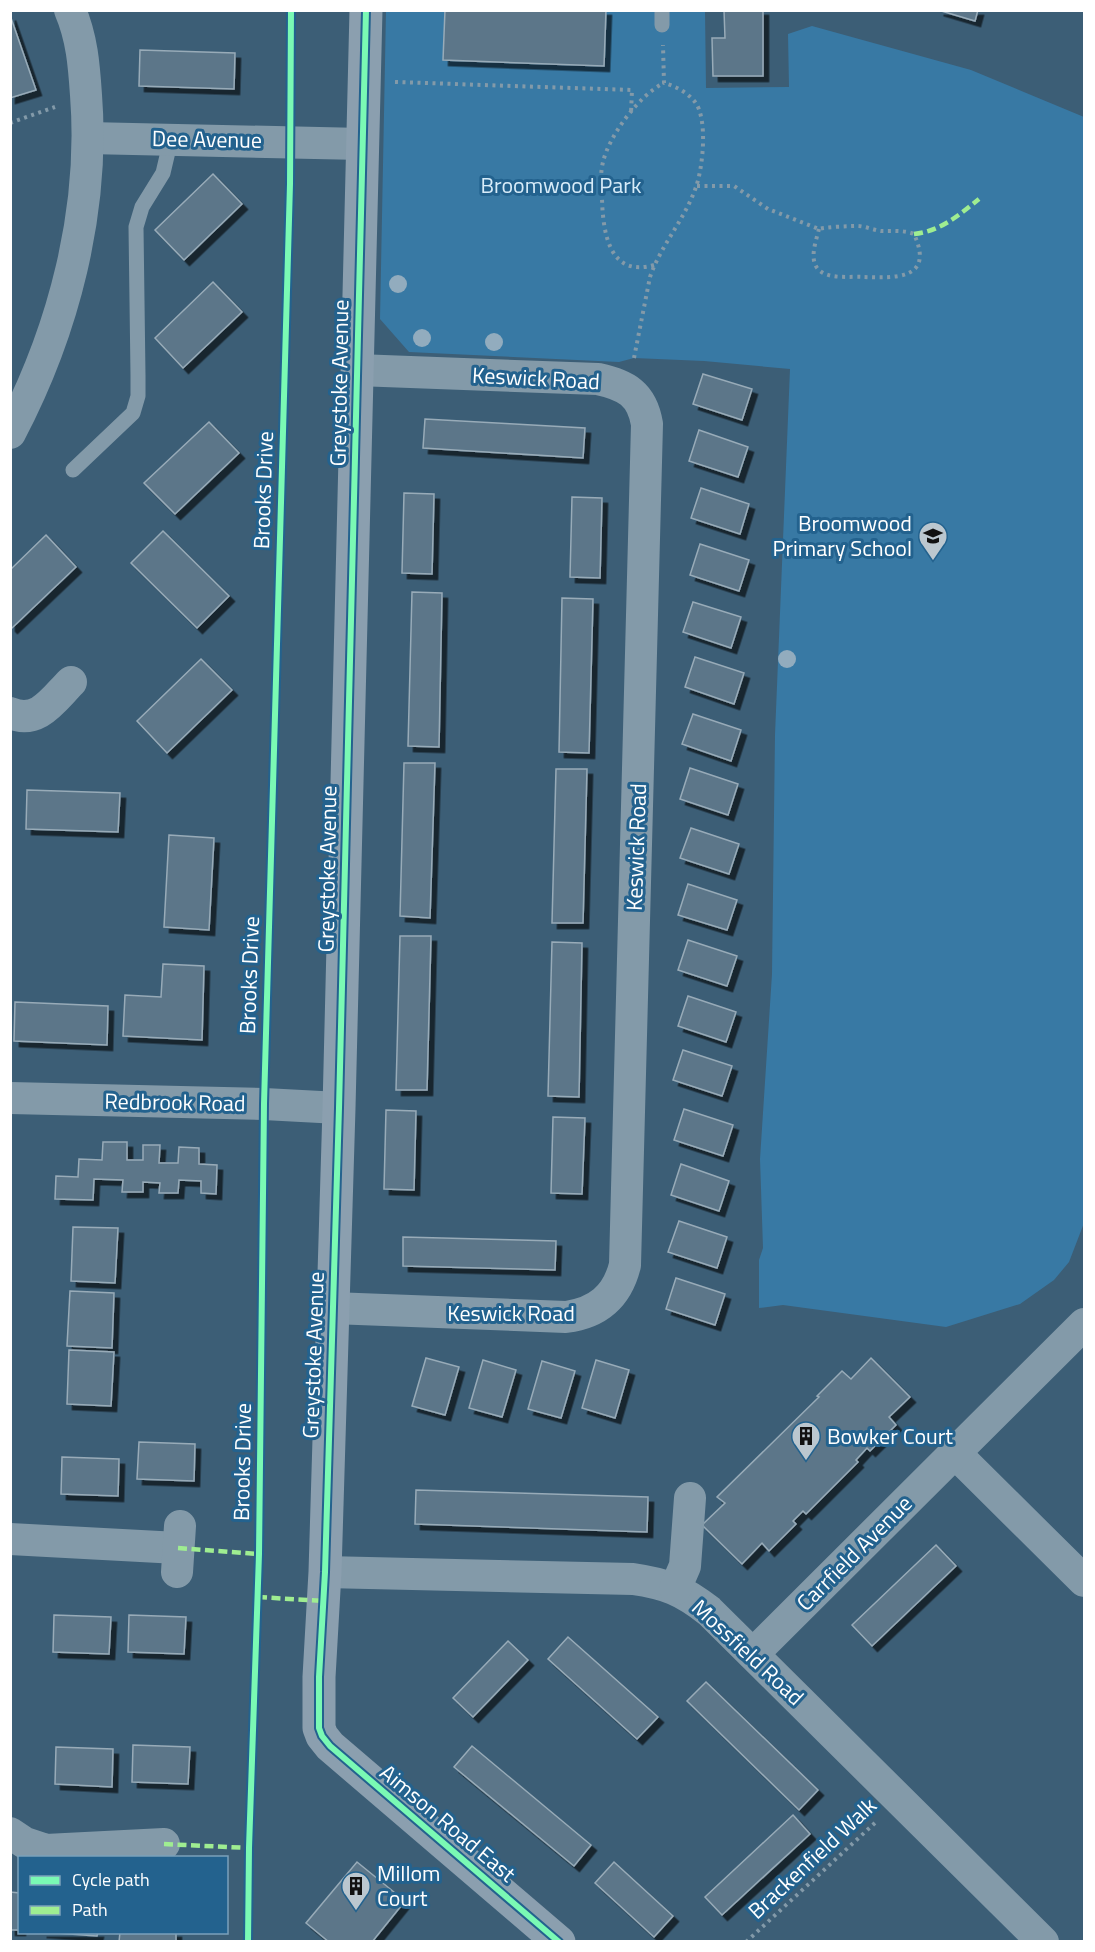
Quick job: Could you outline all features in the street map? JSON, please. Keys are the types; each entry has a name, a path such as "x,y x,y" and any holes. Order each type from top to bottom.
{"street":[{"path":"10,433 43,359 65,291 83,199 87,138 86,95 81,46 70,10"},
{"name":"Greystoke Avenue","path":"319,1728 339,1108 366,10"},
{"name":"Dee Avenue","path":"87,138 363,144"},
{"name":"Keswick Road","path":"332,1308 578,1316 599,1307 612,1296 622,1277 625,1265 647,424 645,408 639,399 623,387 598,379 357,370"},
{"path":"10,713 32,717 71,682"},
{"name":"Redbrook Road","path":"10,1098 339,1108"},
{"name":"Carrfield Avenue","path":"753,1654 1084,1324"},
{"path":"955,1452 1084,1581"},
{"path":"675,1589 685,1566 690,1498"},
{"path":"10,1539 178,1549"},
{"name":"Mossfield Road","path":"325,1572 633,1579 667,1585 675,1589 710,1611 1042,1941"},
{"name":"Aimson Road East","path":"319,1728 330,1746 559,1941"},
{"path":"10,1833 25,1844 46,1850 164,1841"}],"lane":[{"path":"73,470 133,413 138,396 136,227 142,207 163,173 171,139"}],"path":[{"path":"662,18 664,83"},
{"path":"364,81 632,90 631,113"},
{"path":"623,387 634,358 654,265 671,237 696,186 700,168 705,128 699,108 682,90 664,83 656,87 616,132 602,163 603,224 608,242 616,255 626,264 637,268 654,265"},
{"path":"10,123 86,95"},
{"path":"696,186 734,186 768,209 819,229 856,226 871,230 907,231 914,234 922,254 914,271 893,279 829,276 819,270 814,261 819,229"}],"green space":[{"name":"Broomwood Park","path":"386,11 705,11 706,88 789,87 788,34 812,26 971,70 1084,117 1084,1223 1069,1262 1054,1280 1020,1304 946,1327 783,1305 759,1308 759,1260 763,1248 760,1159 772,974 775,735 790,369 704,361 634,358 619,362 409,352 380,319"}],"building":[{"path":"445,10 606,10 604,66 443,60"},
{"path":"724,10 763,10 763,76 713,76 712,38 725,38"},
{"path":"938,10 978,10 975,21"},
{"path":"10,15 36,90 10,98"},
{"path":"140,50 235,53 234,89 139,86"},
{"path":"213,174 242,204 184,260 155,230"},
{"path":"213,282 242,312 183,368 155,338"},
{"path":"703,374 752,389 742,420 693,404"},
{"path":"425,419 585,428 583,458 423,448"},
{"path":"209,422 239,453 175,514 144,483"},
{"path":"699,430 748,447 738,477 689,461"},
{"path":"701,488 749,504 740,534 691,518"},
{"path":"404,493 434,494 432,574 402,573"},
{"path":"572,497 602,498 600,578 570,577"},
{"path":"163,531 229,596 197,628 131,563"},
{"path":"46,535 76,567 12,628 10,626 10,570"},
{"path":"700,544 749,560 739,591 690,575"},
{"path":"412,592 442,593 439,747 408,746"},
{"path":"562,598 593,599 589,753 559,752"},
{"path":"693,602 741,617 731,648 683,632"},
{"path":"695,657 744,673 734,704 685,687"},
{"path":"201,659 232,690 167,753 137,721"},
{"path":"693,714 741,730 731,761 682,744"},
{"path":"404,763 435,763 430,918 400,916"},
{"path":"690,768 738,784 728,815 680,799"},
{"path":"556,769 587,769 583,923 552,923"},
{"path":"27,790 120,793 118,832 26,829"},
{"path":"691,828 739,844 729,874 680,858"},
{"path":"169,835 214,838 209,930 164,927"},
{"path":"688,884 737,900 727,930 678,915"},
{"path":"400,936 431,936 427,1090 396,1090"},
{"path":"688,940 737,956 727,986 678,970"},
{"path":"552,942 582,943 579,1097 548,1096"},
{"path":"163,964 204,966 202,1040 123,1036 125,995 161,997"},
{"path":"688,996 736,1012 726,1042 678,1026"},
{"path":"15,1002 108,1006 107,1045 14,1041"},
{"path":"683,1050 732,1066 722,1096 673,1080"},
{"path":"684,1109 733,1125 723,1156 674,1140"},
{"path":"386,1110 416,1111 414,1190 384,1189"},
{"path":"553,1117 585,1118 582,1194 551,1193"},
{"path":"103,1142 127,1142 127,1160 143,1160 143,1145 160,1145 159,1163 178,1163 179,1147 199,1148 199,1164 217,1165 216,1194 201,1193 201,1181 179,1180 178,1193 159,1193 160,1183 143,1182 143,1192 122,1192 123,1180 94,1179 93,1200 55,1199 56,1176 78,1177 79,1159 102,1160"},
{"path":"681,1164 729,1181 719,1211 671,1195"},
{"path":"679,1221 727,1237 717,1268 668,1252"},
{"path":"73,1227 118,1228 115,1283 71,1281"},
{"path":"403,1237 556,1241 555,1270 403,1266"},
{"path":"676,1278 725,1294 715,1325 666,1309"},
{"path":"70,1291 114,1293 112,1348 67,1346"},
{"path":"69,1350 114,1352 111,1406 67,1404"},
{"path":"426,1358 459,1367 445,1415 412,1406"},
{"name":"Bowker Court","path":"871,1358 910,1397 889,1417 896,1425 870,1451 867,1448 856,1460 858,1462 806,1514 803,1511 793,1521 796,1524 769,1551 762,1543 742,1564 702,1525 725,1503 717,1497 819,1397 817,1396 842,1371 851,1379"},
{"path":"483,1360 516,1370 502,1417 469,1408"},
{"path":"596,1360 629,1370 615,1418 582,1408"},
{"path":"542,1361 575,1371 561,1418 528,1409"},
{"path":"139,1442 195,1444 194,1481 137,1479"},
{"path":"62,1457 119,1459 118,1496 61,1494"},
{"path":"416,1490 648,1497 647,1532 415,1524"},
{"path":"936,1545 956,1566 872,1646 852,1625"},
{"path":"54,1615 111,1617 109,1654 53,1652"},
{"path":"129,1615 186,1617 184,1654 128,1652"},
{"path":"568,1637 658,1717 637,1739 548,1659"},
{"path":"508,1641 528,1660 473,1717 453,1698"},
{"path":"706,1682 818,1790 799,1810 687,1701"},
{"path":"133,1745 190,1747 188,1784 132,1782"},
{"path":"472,1746 591,1845 574,1866 454,1767"},
{"path":"56,1747 113,1749 112,1787 55,1784"},
{"path":"793,1815 810,1834 722,1915 705,1897"},
{"name":"Millom Court","path":"357,1862 405,1901 372,1942 329,1942 306,1923"},
{"path":"614,1862 673,1916 654,1937 595,1883"},
{"path":"10,1892 18,1893 18,1930 10,1930"},
{"path":"69,1934 98,1934 97,1936"},
{"path":"120,1934 176,1934 176,1942 119,1942"}],"marked path":[{"path":"914,234 941,226 979,199"},
{"path":"178,1548 259,1554"},
{"path":"258,1597 323,1601"},
{"path":"164,1844 249,1848"}],"cycle path":[{"name":"Brooks Drive","path":"248,1942 259,1554 264,1104 290,184 291,10"},
{"path":"366,10 339,1108 319,1728 330,1746 559,1942"}],"place":[{"name":"Broomwood Primary School","path":"933,562"},
{"name":"Bowker Court","path":"806,1462"},
{"name":"Millom Court","path":"356,1912"}]}
